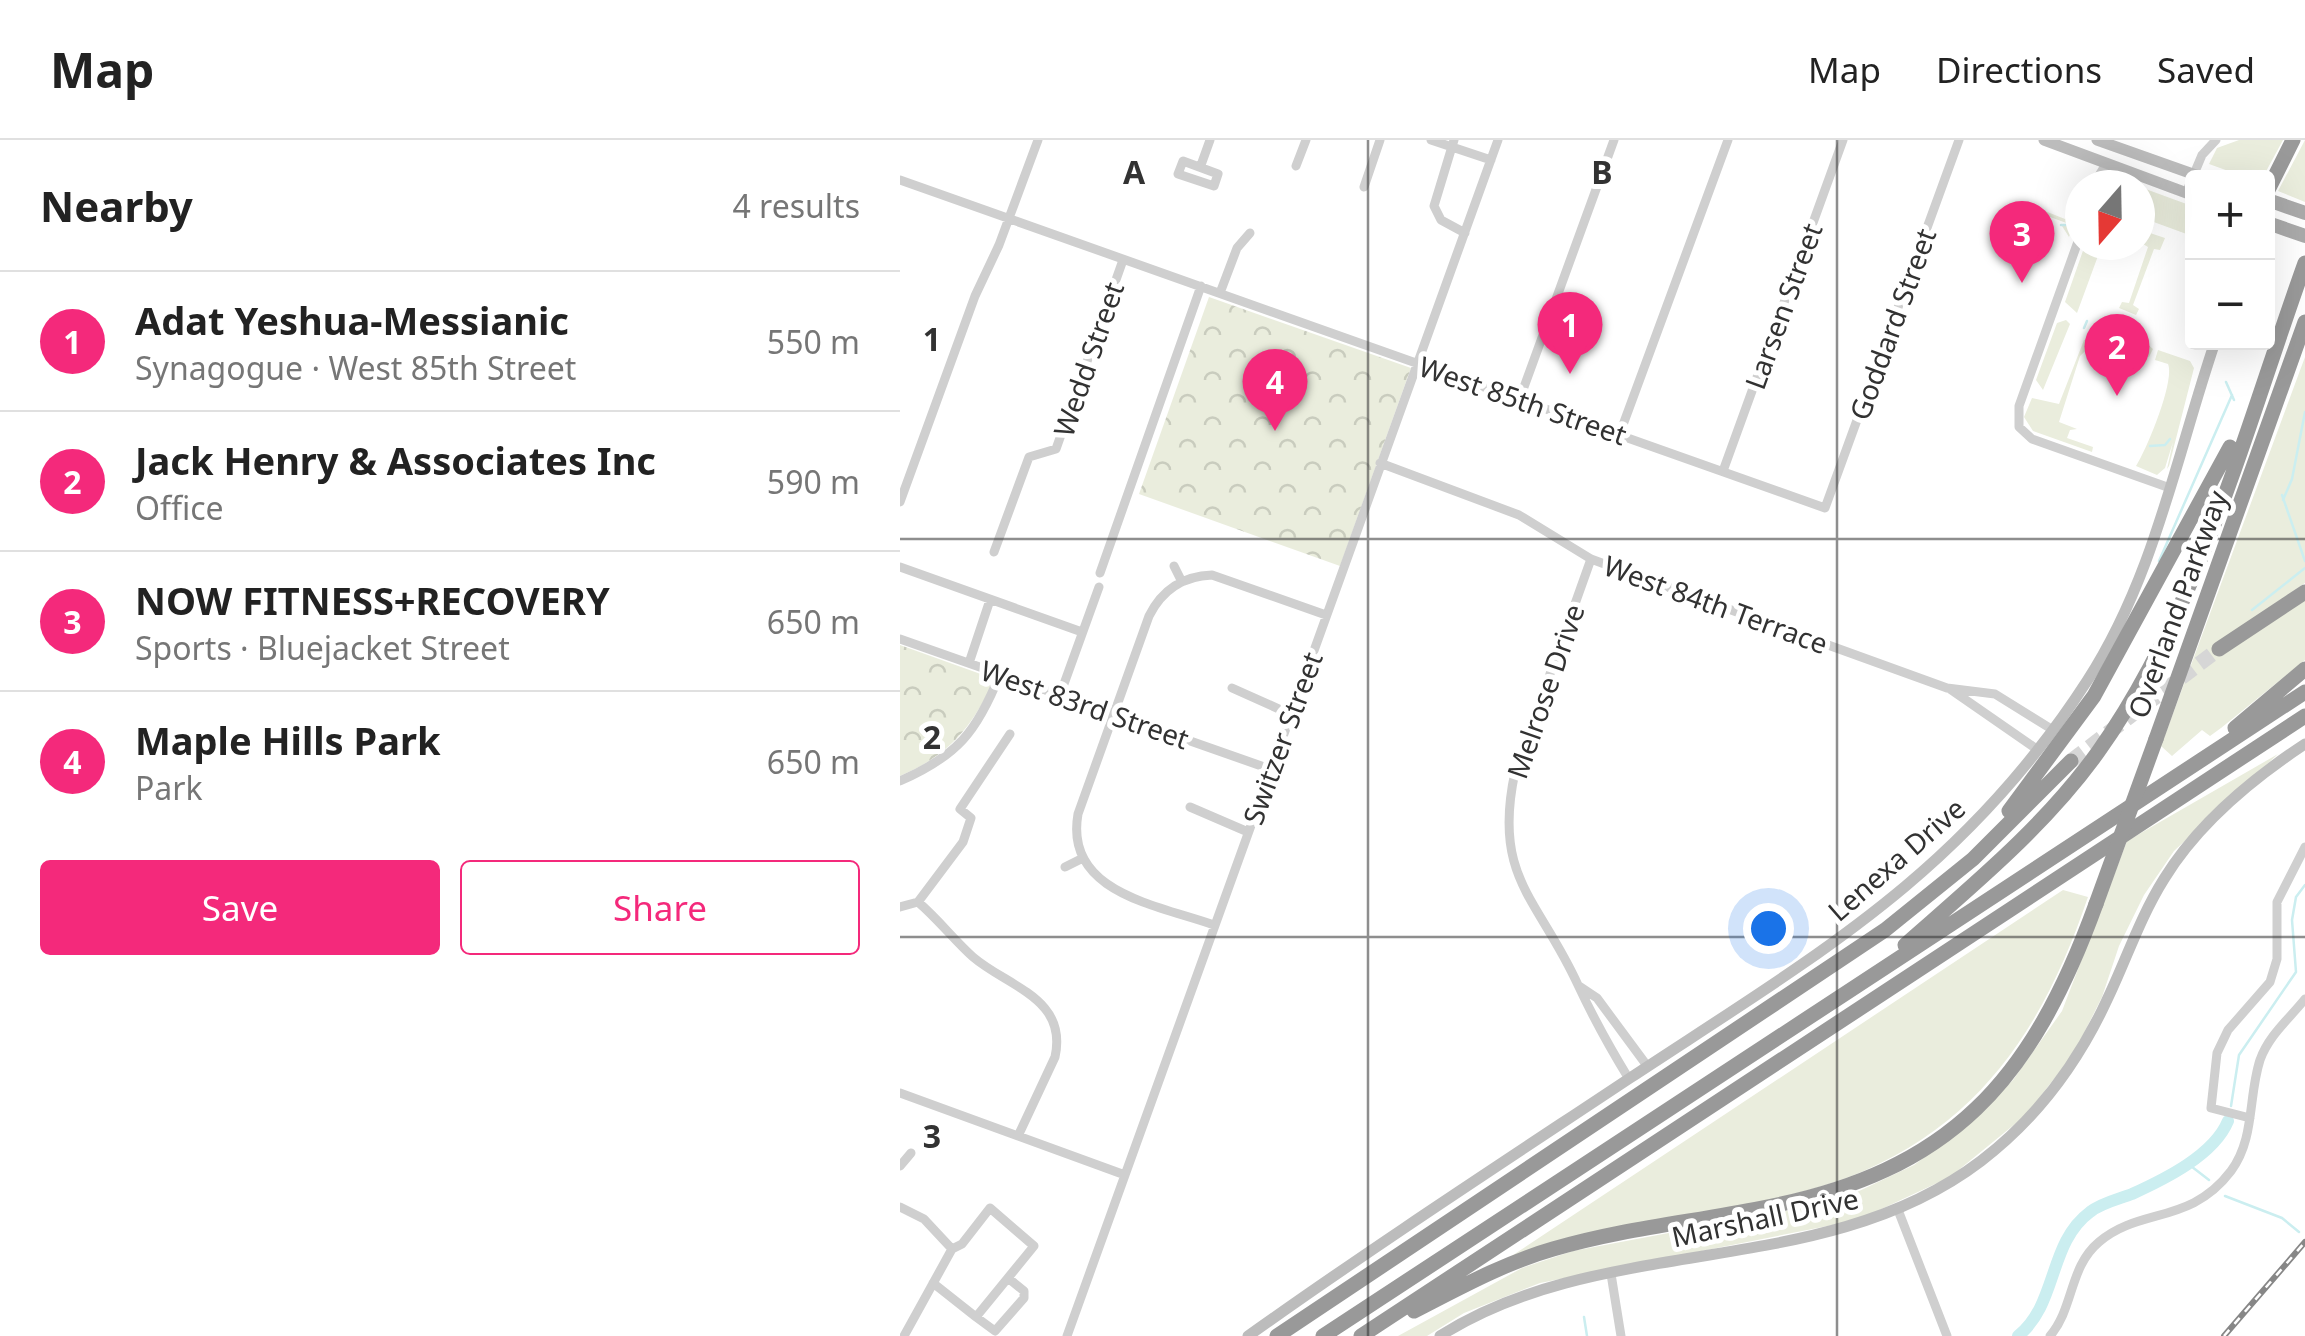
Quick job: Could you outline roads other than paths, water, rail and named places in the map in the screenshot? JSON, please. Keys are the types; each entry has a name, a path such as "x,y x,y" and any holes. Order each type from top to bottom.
{"highway":[{"path":"2275,176 2293,140"},
{"path":"1859,984 2020,842 2066,792 2117,723 2182,602 2305,263"},
{"name":"Overland Parkway","path":"1363,1336 1475,1280 1549,1250 1823,1194 1876,1176 1919,1153 1978,1108 2024,1055 2059,998 2305,322"},
{"path":"1908,913 1997,824 2080,718 2196,514 2261,386"},
{"path":"2219,649 2305,592"},
{"path":"2190,768 2305,670"},
{"path":"1322,1336 2305,692"},
{"path":"1363,1336 2305,716"},
{"path":"2238,760 2305,727"},
{"path":"1276,1336 1908,913 1973,859 2071,761"}],"main road":[{"path":"2275,225 2305,236"}],"street":[{"path":"900,502 974,296 1009,219 1038,140"},
{"path":"1201,165 1210,140"},
{"path":"1296,166 1306,140"},
{"path":"1364,187 1380,140"},
{"path":"1431,140 1453,143 1490,160"},
{"name":"Switzer Street","path":"1067,1336 1498,140"},
{"path":"1520,398 1614,140"},
{"path":"1620,433 1728,140"},
{"name":"Larsen Street","path":"1723,471 1843,140"},
{"name":"Goddard Street","path":"1825,508 1959,140"},
{"path":"2044,140 2061,143 2185,193"},
{"path":"2098,140 2185,171"},
{"path":"2202,170 2216,140"},
{"path":"1453,143 1434,206 1441,220 1465,233"},
{"path":"2102,170 2115,154 2162,170 2177,168"},
{"path":"2105,170 2106,164"},
{"name":"West 85th Street","path":"900,180 1825,508"},
{"path":"1220,293 1237,248 1250,234"},
{"name":"Wedd Street","path":"994,552 1029,457 1056,449 1123,260"},
{"path":"2071,260 2024,388 2017,422 2032,439 2170,488"},
{"path":"1100,573 1201,286"},
{"name":"Lenexa Drive","path":"1248,1336 1864,924 1994,806 2053,730 2108,643 2147,561 2212,350"},
{"name":"West 84th Terrace","path":"1380,463 1519,515 1592,559 1947,688 1995,694 2053,730"},
{"name":"Melrose Drive","path":"1592,559 1515,772 1508,819 1512,857 1524,894 1629,1079"},
{"path":"1174,566 1182,582"},
{"path":"900,568 1082,632"},
{"path":"1214,925 1109,888 1092,874 1076,836 1078,814 1149,616 1162,596 1195,576 1222,576 1326,615"},
{"path":"1060,695 1098,587"},
{"path":"968,663 990,600"},
{"name":"West 83rd Street","path":"900,639 1270,769"},
{"path":"900,781 950,756 966,740 1000,674"},
{"path":"1232,688 1290,714"},
{"name":"West 84th Terrace","path":"1947,688 2038,750"},
{"path":"900,906 918,902 970,828 970,818 960,809 1010,734"},
{"name":"Marshall Drive","path":"1440,1336 1507,1300 1561,1283 1822,1235 1898,1210 1980,1161 2037,1109 2090,1036 2136,930 2184,850 2216,816 2305,744"},
{"path":"1190,807 1248,832"},
{"path":"2250,1118 2211,1108 2214,1067 2228,1030 2270,982 2277,959 2277,902 2305,847"},
{"path":"1065,867 1083,858"},
{"path":"918,902 976,960 1023,988 1050,1012 1058,1044 1055,1058 1018,1136"},
{"name":"Melrose Drive","path":"1579,986 1598,998 1648,1067"},
{"path":"2050,1336 2062,1318 2078,1269 2090,1249 2111,1233 2184,1210 2214,1190 2240,1155 2266,1047 2305,999"},
{"path":"900,1092 1126,1176"},
{"path":"900,1166 911,1153"},
{"path":"900,1208 924,1219 952,1249"},
{"path":"904,1336 952,1249 962,1244 990,1208 1034,1246 976,1317"},
{"path":"1898,1210 1947,1336"},
{"path":"1611,1274 1621,1336"},
{"path":"934,1283 990,1330 998,1329 1026,1294 1008,1278"}],"waterway":[{"path":"2084,328 2087,321"},
{"path":"2226,382 2234,400"},
{"path":"2159,561 2232,395"},
{"path":"2283,500 2292,479 2305,412"},
{"path":"2150,446 2165,445 2170,439"},
{"path":"2282,495 2305,561"},
{"path":"2252,610 2305,568"},
{"path":"2231,1106 2239,1055 2296,972 2292,920 2296,897 2305,885"},
{"path":"2018,1336 2040,1307 2059,1256 2076,1225 2099,1206 2145,1188 2187,1165 2212,1145 2228,1121"},
{"path":"2187,1163 2209,1180"},
{"path":"2225,1196 2282,1218 2299,1232"},
{"path":"1584,1317 1587,1336"}],"tunnel":[{"path":"2071,761 2219,649"}],"railway":[{"path":"2224,1336 2305,1242"}],"place":[{"name":"NOW FITNESS+RECOVERY","path":"2022,283"},
{"name":"Adat Yeshua-Messianic","path":"1570,374"},
{"name":"Jack Henry & Associates Inc","path":"2117,396"},
{"name":"Maple Hills Park","path":"1275,431"}]}
